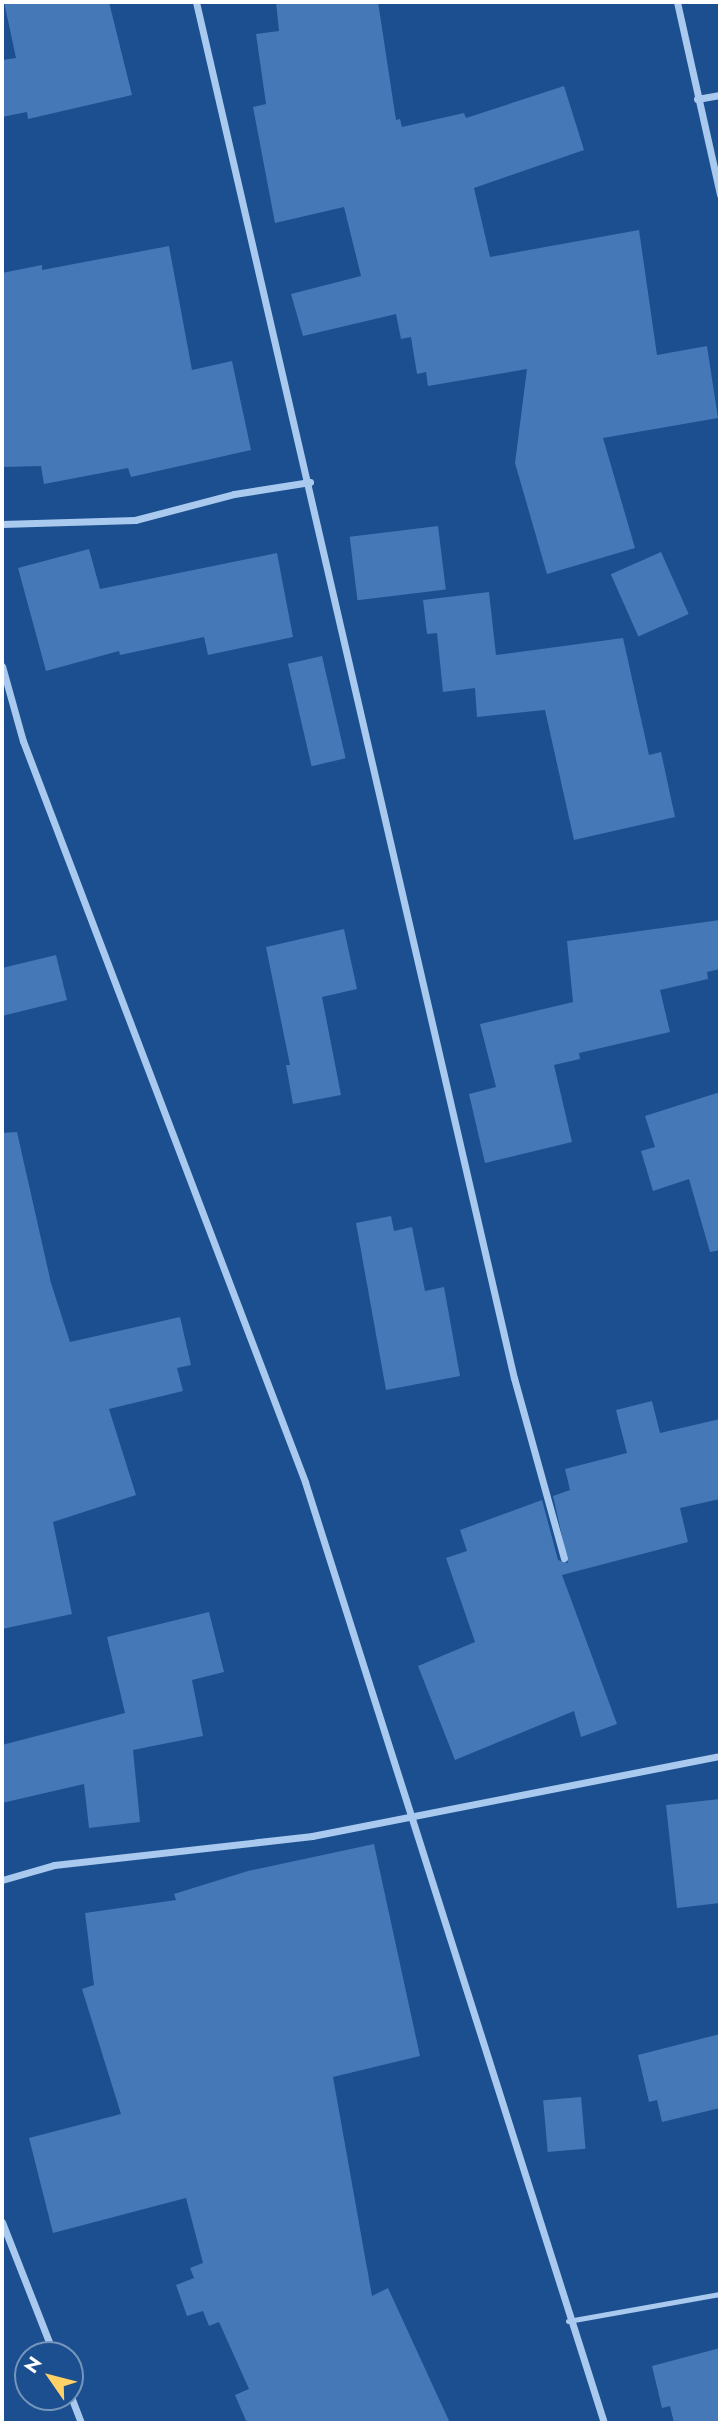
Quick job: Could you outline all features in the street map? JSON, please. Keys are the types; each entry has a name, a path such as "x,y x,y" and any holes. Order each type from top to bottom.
{"street":[{"path":"196,2 310,482 514,1378 564,1558"},
{"path":"677,2 720,195"},
{"path":"697,99 720,94"},
{"path":"2,524 135,520 234,494 310,482"},
{"path":"2,666 23,741 305,1482 411,1813 568,2321 604,2423"},
{"path":"2,1880 54,1865 312,1836 411,1813 720,1756"},
{"path":"2,2222 49,2341"}],"lane":[{"path":"568,2321 720,2294"}],"building":[{"path":"4,2 109,2 132,95 28,119 27,112 2,117 2,60 16,58"},
{"path":"276,2 378,2 396,120 400,119 402,127 464,113 466,118 564,86 584,150 474,188 490,257 639,230 657,355 707,346 718,418 603,438 635,548 547,574 515,463 527,369 428,386 426,372 417,374 411,337 401,339 396,314 303,336 291,294 361,276 344,207 275,223 253,107 266,104 256,34 279,31"},
{"path":"169,246 192,370 232,361 251,450 131,477 128,468 44,484 41,466 2,467 2,273 42,265 42,270"},
{"path":"438,526 446,590 357,600 350,537"},
{"path":"89,549 100,589 277,553 293,637 208,655 204,637 120,655 119,651 46,671 18,568"},
{"path":"661,552 689,614 638,636 611,574"},
{"path":"489,592 496,655 623,638 649,755 661,752 675,817 574,840 545,710 477,717 475,688 443,692 437,633 427,634 423,600"},
{"path":"322,656 346,758 312,766 288,664"},
{"path":"720,920 720,969 707,972 708,979 660,990 670,1032 579,1053 580,1059 554,1065 572,1142 485,1163 469,1094 496,1087 480,1024 573,1002 567,941"},
{"path":"344,929 357,989 322,997 341,1095 293,1104 286,1065 290,1065 266,947"},
{"path":"56,955 67,1000 2,1016 2,968"},
{"path":"720,1092 720,1250 710,1252 689,1179 653,1191 641,1151 655,1147 645,1116"},
{"path":"17,1132 51,1283 70,1342 180,1317 191,1365 177,1368 183,1391 109,1409 136,1495 53,1522 72,1614 2,1629 2,1133"},
{"path":"391,1216 394,1231 412,1227 425,1291 444,1287 460,1376 386,1390 356,1223"},
{"path":"652,1401 660,1433 720,1419 720,1499 680,1508 688,1542 562,1575 617,1724 581,1737 574,1711 455,1760 418,1666 475,1642 446,1558 467,1551 460,1530 542,1500 558,1560 568,1563 553,1496 570,1490 565,1469 627,1453 616,1410"},
{"path":"209,1612 224,1672 192,1680 203,1736 133,1750 140,1822 89,1828 84,1784 2,1803 2,1745 125,1713 107,1637"},
{"path":"720,1799 720,1903 677,1908 666,1805"},
{"path":"374,1844 420,2056 333,2077 372,2296 388,2288 450,2423 247,2423 235,2395 249,2389 219,2322 209,2326 203,2311 187,2316 176,2285 194,2278 190,2268 203,2263 186,2198 53,2233 29,2138 121,2114 82,1989 94,1985 85,1913 176,1900 174,1894 248,1871"},
{"path":"720,2034 720,2108 662,2122 657,2100 649,2102 638,2055"},
{"path":"581,2097 586,2149 548,2152 543,2100"},
{"path":"720,2348 720,2423 674,2423 670,2406 662,2408 652,2366"}]}
